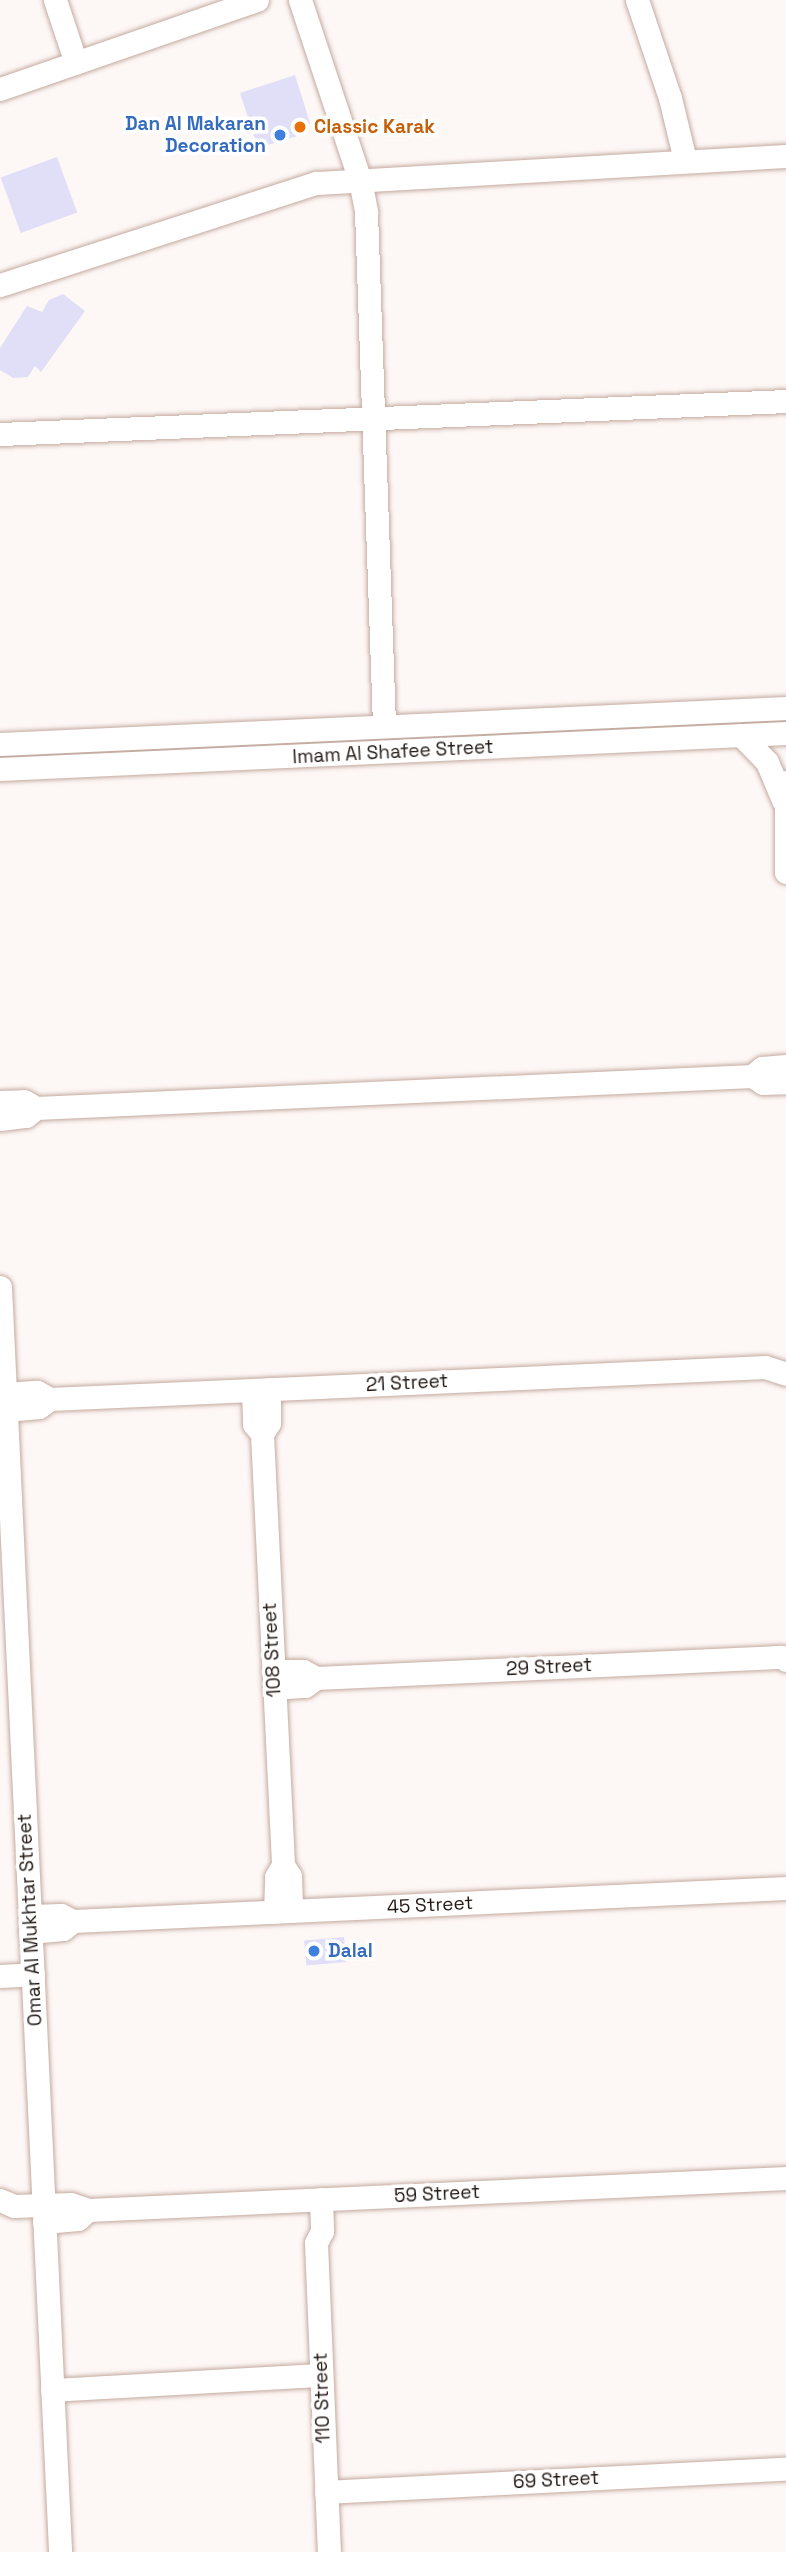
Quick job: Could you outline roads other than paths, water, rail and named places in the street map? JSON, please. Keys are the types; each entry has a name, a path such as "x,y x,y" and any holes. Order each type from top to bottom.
{"street":[{"path":"55,0 76,63"},
{"path":"0,89 257,0"},
{"path":"300,0 360,180 368,228 384,726"},
{"path":"637,0 670,98 685,160"},
{"path":"0,285 273,194 316,183 786,156"},
{"path":"0,434 786,401"},
{"name":"Imam Al Shafee Street","path":"0,744 786,708"},
{"name":"Imam Al Shafee Street","path":"11,769 786,733"},
{"path":"741,735 767,762 785,791 786,872"},
{"path":"0,788 11,769"},
{"path":"752,1076 762,1068 786,1066"},
{"path":"0,1102 24,1101 36,1108 752,1076 764,1083 786,1082"},
{"path":"0,1119 26,1116 36,1108"},
{"name":"Omar Al Mukhtar Street","path":"0,1287 6,1402 7,1565 33,1975 60,2552"},
{"name":"21 Street","path":"6,1402 40,1407 50,1399 779,1366"},
{"name":"108 Street","path":"261,1389 269,1423 262,1434 283,1865 290,1876 283,1912"},
{"name":"29 Street","path":"274,1680 303,1671 316,1678 785,1656"},
{"name":"45 Street","path":"30,1924 63,1929 73,1921 786,1888"},
{"path":"0,1976 33,1975"},
{"name":"59 Street","path":"1,2200 14,2206 44,2205 78,2219 88,2210 786,2178"},
{"name":"110 Street","path":"313,2200 322,2231 316,2243 329,2552"},
{"path":"52,2389 321,2375"},
{"name":"69 Street","path":"326,2492 786,2469"}],"place":[{"name":"Classic Karak","path":"300,127"},
{"name":"Dan Al Makaran Decoration","path":"280,135"},
{"name":"Dalal","path":"314,1951"}]}
